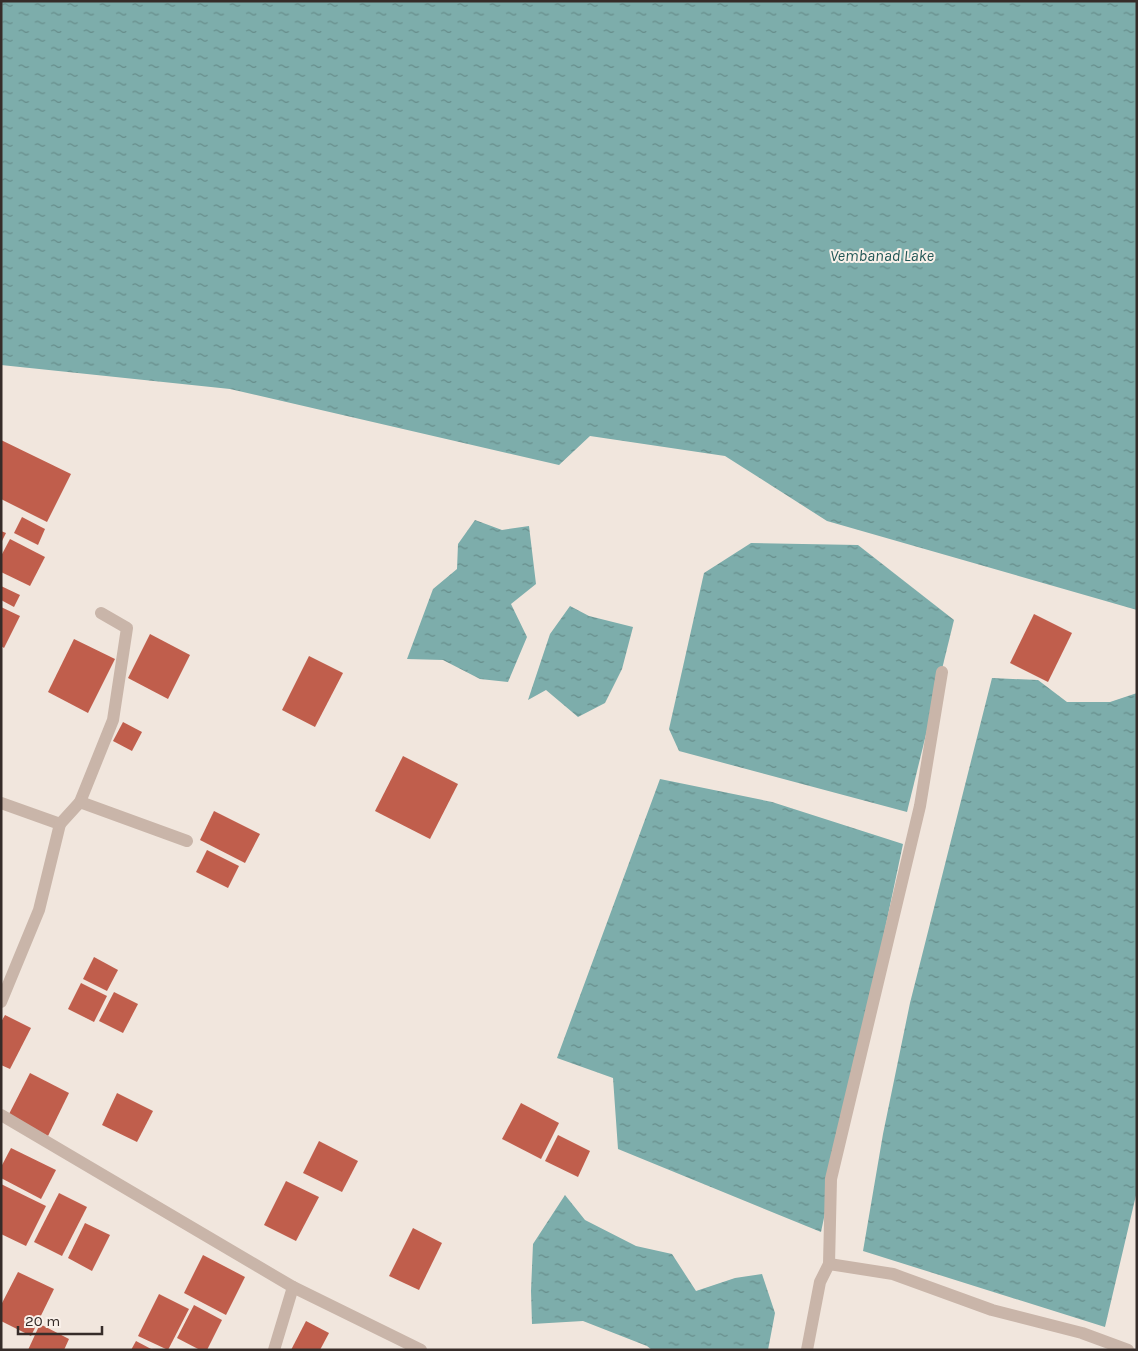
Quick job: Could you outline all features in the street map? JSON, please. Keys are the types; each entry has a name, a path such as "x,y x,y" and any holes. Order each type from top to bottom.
{"street":[{"path":"1,1002 40,910 60,824 80,802 113,720 127,628 101,613"},
{"path":"807,1350 820,1282 829,1264 831,1179 920,806 942,672"},
{"path":"80,802 187,841"},
{"path":"1,804 60,824"},
{"path":"1,1115 293,1287 421,1350"},
{"path":"829,1264 893,1274 992,1310 1082,1333 1128,1350"},
{"path":"274,1350 293,1287"}],"water":[{"name":"Vembanad Lake","path":"1,1 1137,1 1137,610 827,521 725,456 590,436 559,465 230,389 1,365"},
{"path":"475,520 502,530 529,526 536,584 511,604 527,637 508,682 480,679 443,660 407,659 433,589 457,569 458,544"},
{"path":"751,543 858,545 954,620 907,812 679,751 669,729 704,573"},
{"path":"570,606 589,616 633,627 622,669 605,703 578,717 546,690 528,700 550,634"},
{"path":"992,678 1038,680 1067,702 1110,702 1137,693 1137,1191 1105,1327 863,1251 883,1134 910,1003"},
{"path":"660,779 772,802 903,844 821,1232 618,1149 613,1078 557,1058"},
{"path":"565,1195 585,1220 636,1246 672,1254 696,1291 735,1278 762,1274 775,1313 768,1350 652,1350 647,1346 583,1321 532,1324 533,1244"}],"building":[{"path":"1,440 71,474 47,522 1,499"},
{"path":"22,517 45,529 38,545 14,533"},
{"path":"1,531 6,533 1,543"},
{"path":"10,539 45,557 30,586 1,572 1,556"},
{"path":"1,586 20,595 14,607 1,600"},
{"path":"1,607 20,616 4,648 1,646"},
{"path":"1034,614 1072,633 1048,682 1010,663"},
{"path":"150,634 190,655 168,699 128,678"},
{"path":"74,639 115,659 88,713 48,692"},
{"path":"309,656 343,673 315,727 282,710"},
{"path":"123,722 142,732 132,751 113,741"},
{"path":"403,756 458,784 430,839 375,811"},
{"path":"214,811 260,834 245,863 200,840"},
{"path":"207,850 239,866 228,888 196,872"},
{"path":"94,957 118,970 107,991 83,979"},
{"path":"81,983 107,996 94,1022 68,1009"},
{"path":"114,992 138,1004 123,1033 99,1021"},
{"path":"5,1015 31,1028 10,1069 1,1065 1,1022"},
{"path":"30,1073 69,1093 48,1136 8,1116"},
{"path":"117,1093 153,1111 137,1142 102,1125"},
{"path":"521,1103 559,1123 541,1159 502,1139"},
{"path":"558,1135 590,1151 578,1177 545,1161"},
{"path":"319,1141 358,1161 342,1192 303,1173"},
{"path":"11,1148 56,1170 41,1199 1,1178 1,1167"},
{"path":"286,1181 319,1197 296,1241 264,1225"},
{"path":"1,1184 46,1206 26,1246 1,1234"},
{"path":"59,1193 87,1207 62,1256 34,1242"},
{"path":"85,1223 110,1235 92,1271 68,1258"},
{"path":"413,1228 442,1243 419,1290 389,1276"},
{"path":"203,1255 245,1277 226,1315 184,1293"},
{"path":"18,1272 54,1289 31,1336 1,1321 1,1305"},
{"path":"159,1294 189,1309 168,1350 138,1336"},
{"path":"194,1305 222,1320 207,1350 200,1350 177,1338"},
{"path":"306,1321 329,1333 320,1350 291,1350"},
{"path":"40,1324 69,1339 64,1350 28,1350"},
{"path":"136,1341 153,1350 131,1350"}]}
